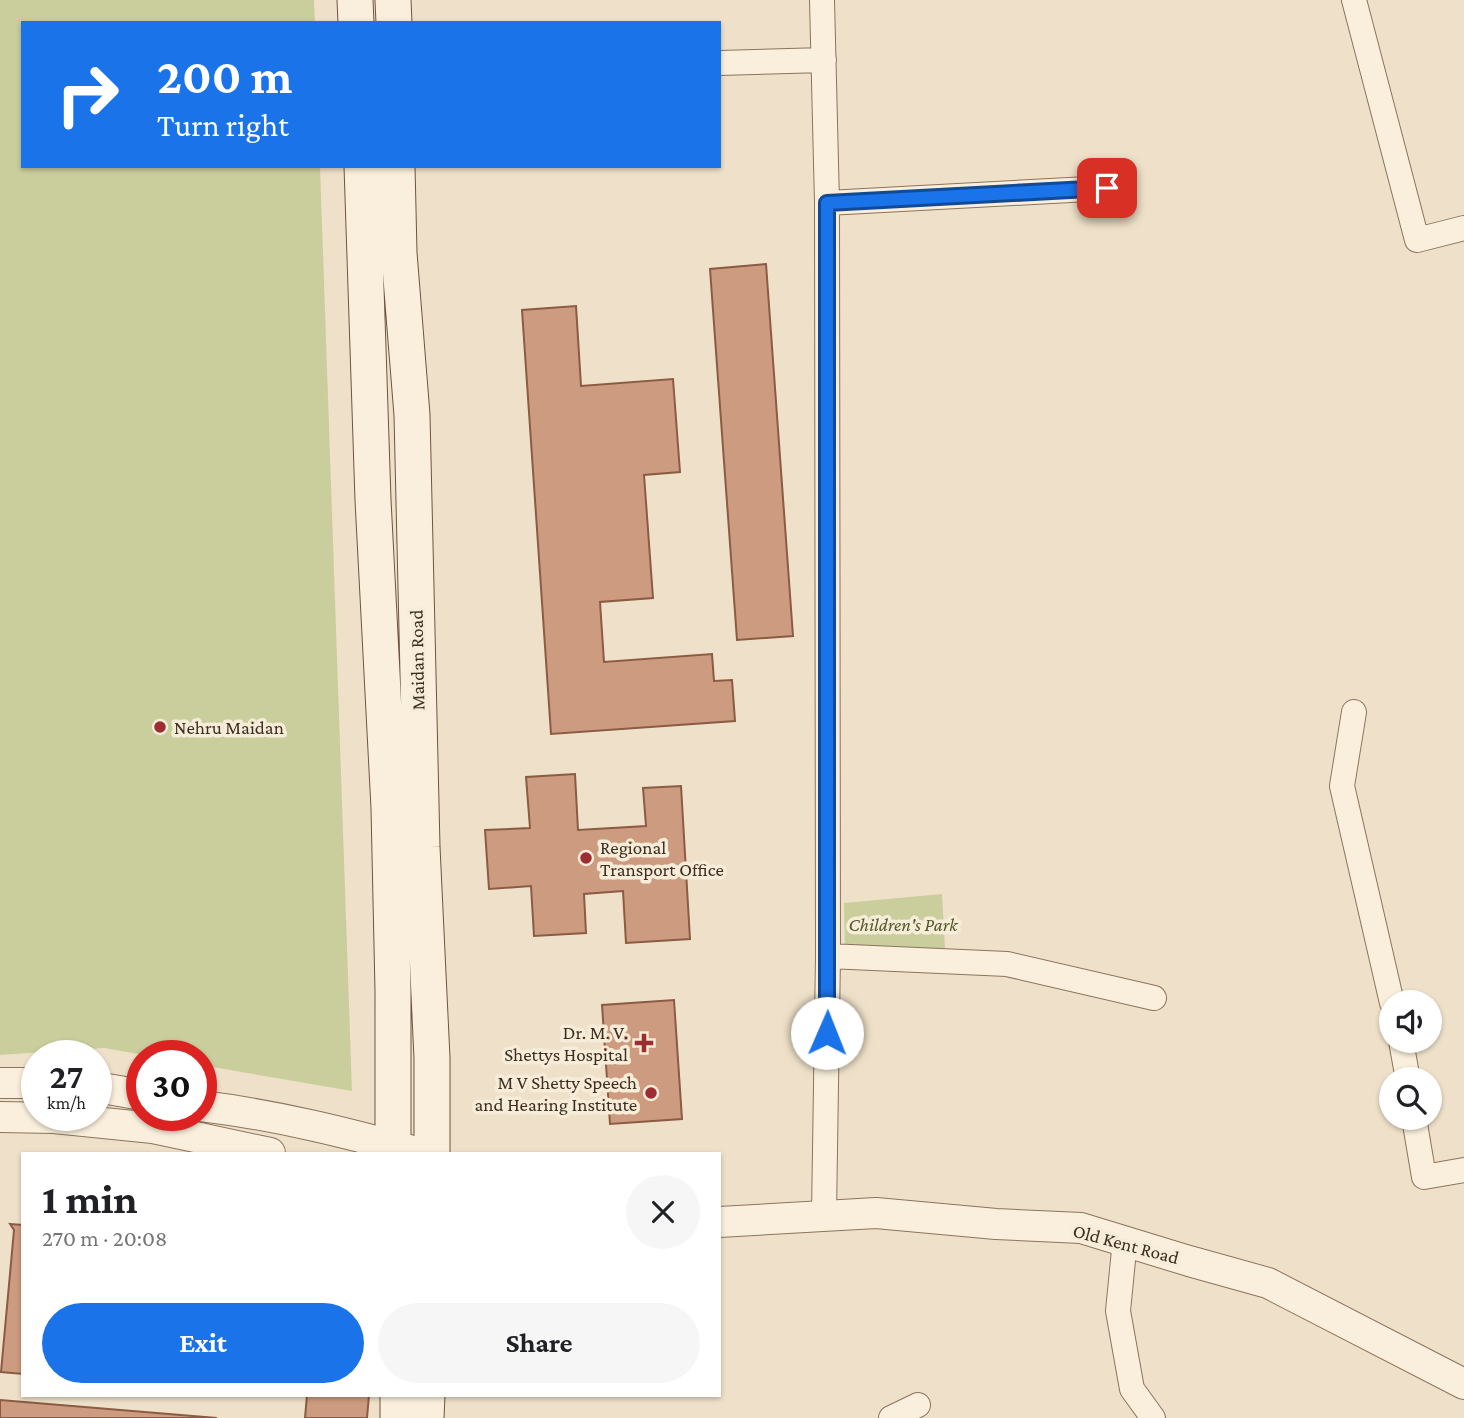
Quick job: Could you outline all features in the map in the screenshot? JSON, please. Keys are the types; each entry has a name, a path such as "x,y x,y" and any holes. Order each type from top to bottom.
{"main road":[{"path":"355,0 356,21"},
{"path":"393,0 394,21"},
{"name":"Maidan Road","path":"362,168 373,500 389,808 393,991 402,1151"},
{"name":"Maidan Road","path":"397,168 399,253 412,415 422,847 432,1058 432,1152"},
{"path":"398,1397 398,1418"},
{"path":"426,1418 427,1397"}],"street":[{"path":"822,0 827,203 828,956 824,1215"},
{"path":"1354,0 1417,240 1464,228"},
{"path":"721,63 824,60"},
{"path":"827,203 1107,188"},
{"path":"1354,712 1342,786 1389,990"},
{"path":"828,956 1007,964 1154,998"},
{"path":"0,1083 21,1083"},
{"name":"Maidan Road","path":"217,1108 328,1128 402,1151"},
{"path":"0,1117 54,1118 153,1128 265,1152"},
{"path":"1416,1130 1424,1177 1464,1170"},
{"name":"Old Kent Road","path":"721,1222 876,1213 996,1224 1081,1228 1268,1283 1464,1384"},
{"path":"1125,1240 1118,1311 1132,1389 1153,1418"},
{"path":"891,1418 918,1405"}],"green space":[{"path":"0,0 314,0 315,21 21,21 21,168 320,168 352,1091 217,1068 217,1040 126,1040 126,1052 112,1049 112,1040 21,1040 21,1054 0,1055"},
{"name":"Children's Park","path":"942,894 945,949 845,952 844,903"}],"building":[{"path":"766,264 793,636 737,640 710,269"},
{"path":"576,306 581,386 673,379 680,472 644,475 653,598 600,602 604,662 712,654 714,681 732,680 735,721 551,734 522,310"},
{"name":"Regional Transport Office","path":"575,774 578,830 646,826 643,788 681,786 690,939 626,943 623,891 584,894 586,933 534,936 531,886 489,889 485,830 530,828 526,777"},
{"path":"674,1000 682,1119 610,1124 602,1005"},
{"path":"10,1224 21,1225 21,1374 1,1372 14,1230"},
{"path":"307,1397 369,1397 367,1418 305,1418"},
{"path":"0,1400 217,1418 0,1418"}],"place":[{"name":"Nehru Maidan","path":"160,727"},
{"name":"Regional Transport Office","path":"586,858"},
{"name":"Dr. M. V. Shettys Hospital","path":"644,1043"},
{"name":"M V Shetty Speech and Hearing Institute","path":"651,1093"}],"route":[{"path":"827,1033 827,203 1107,188"}]}
